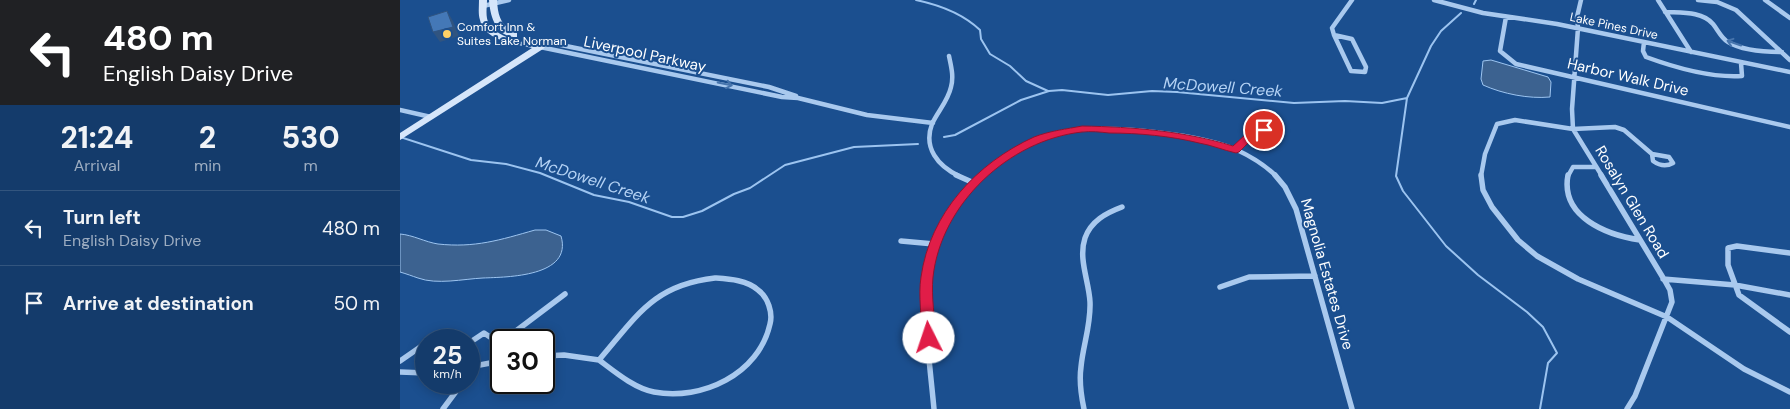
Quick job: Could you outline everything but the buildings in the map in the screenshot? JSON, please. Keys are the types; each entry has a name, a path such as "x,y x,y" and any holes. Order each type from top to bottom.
{"street":[{"path":"483,3 509,0"},
{"path":"1334,34 1352,39 1366,67 1365,72 1351,71 1334,34 1332,28 1352,0"},
{"name":"Lake Pines Drive","path":"1434,0 1506,17 1578,28 1790,72"},
{"path":"1573,129 1574,78 1578,28 1576,17 1581,0"},
{"path":"1658,0 1691,52"},
{"path":"1698,0 1720,3 1736,10 1790,60"},
{"path":"1765,0 1790,18"},
{"name":"Liverpool Parkway","path":"493,2 494,19 500,28 543,44 798,98 860,114 934,123"},
{"name":"Liverpool Parkway","path":"483,3 484,19 490,31 511,40 543,44 769,87 787,92 798,98"},
{"path":"1665,12 1707,18 1724,39 1731,44 1782,52"},
{"name":"Harbor Walk Drive","path":"1506,17 1500,51 1516,64 1790,127"},
{"path":"1644,42 1642,51 1646,57 1714,74 1735,78 1742,76 1741,63"},
{"path":"400,137 543,44"},
{"path":"949,56 953,76 952,86 934,123 929,142 934,157 952,174 974,183"},
{"path":"400,110 431,117"},
{"path":"1652,154 1624,130 1615,127 1573,129 1538,122 1515,120 1497,124 1487,142 1483,162 1482,185 1490,204 1514,238 1548,265 1589,285 1667,317 1730,360 1762,379 1790,392"},
{"name":"Magnolia Estates Drive","path":"934,409 926,292 929,264 934,244 952,210 974,183 997,163 1032,142 1075,130 1104,128 1208,141 1236,150 1270,170 1288,191 1296,209 1352,409"},
{"name":"Rosalyn Glen Road","path":"1573,129 1670,290 1672,302 1667,317 1628,409"},
{"path":"1236,150 1249,136 1264,130"},
{"path":"1595,167 1572,167 1568,172 1565,190 1573,207 1591,224 1616,236 1640,240"},
{"path":"1084,409 1080,376 1090,310 1083,245 1089,230 1099,217 1122,207"},
{"path":"901,241 934,244"},
{"path":"1790,253 1738,246 1728,248 1728,265 1739,295 1790,332"},
{"path":"1220,287 1249,277 1315,276"},
{"path":"555,355 598,360 637,385 656,392 684,392 707,388 737,375 754,358 767,337 771,313 759,290 747,284 715,278 694,280 653,298 632,319 598,360"},
{"path":"1664,279 1790,294"},
{"path":"519,329 565,294"},
{"path":"400,361 415,351"},
{"path":"400,372 415,373"},
{"path":"443,409 454,394"}],"water":[{"path":"1491,60 1548,77 1551,82 1550,97 1516,95 1483,85 1481,79 1483,61"},
{"path":"535,230 546,230 561,236 562,250 557,260 548,267 536,272 507,277 433,281 400,272 400,234 438,244 464,245 499,240"}],"waterway":[{"path":"916,0 942,7 966,19 980,30 981,39 990,54 1010,66 1026,81 1048,91"},
{"name":"McDowell Creek","path":"1474,4 1476,0"},
{"name":"McDowell Creek","path":"1407,98 1431,46 1441,31 1461,13"},
{"name":"McDowell Creek","path":"944,137 955,135 1021,100 1049,91 1062,90 1108,95 1152,91 1177,92 1294,103 1345,101 1382,103 1407,98"},
{"path":"1407,98 1396,176 1403,191 1446,246 1478,275 1527,312 1543,327 1557,353 1548,363 1540,409"},
{"name":"McDowell Creek","path":"400,137 471,160 506,164 540,173 594,195 629,202 672,217 683,217 702,211 734,194 750,188 785,165 854,147 918,144"}],"place":[{"name":"Comfort Inn & Suites Lake Norman","path":"447,34"}],"route":[{"path":"929,338 926,302 927,278 938,234 952,210 967,190 986,171 1005,157 1039,139 1082,129 1104,128 1199,139 1236,150 1249,136 1264,130"}]}
